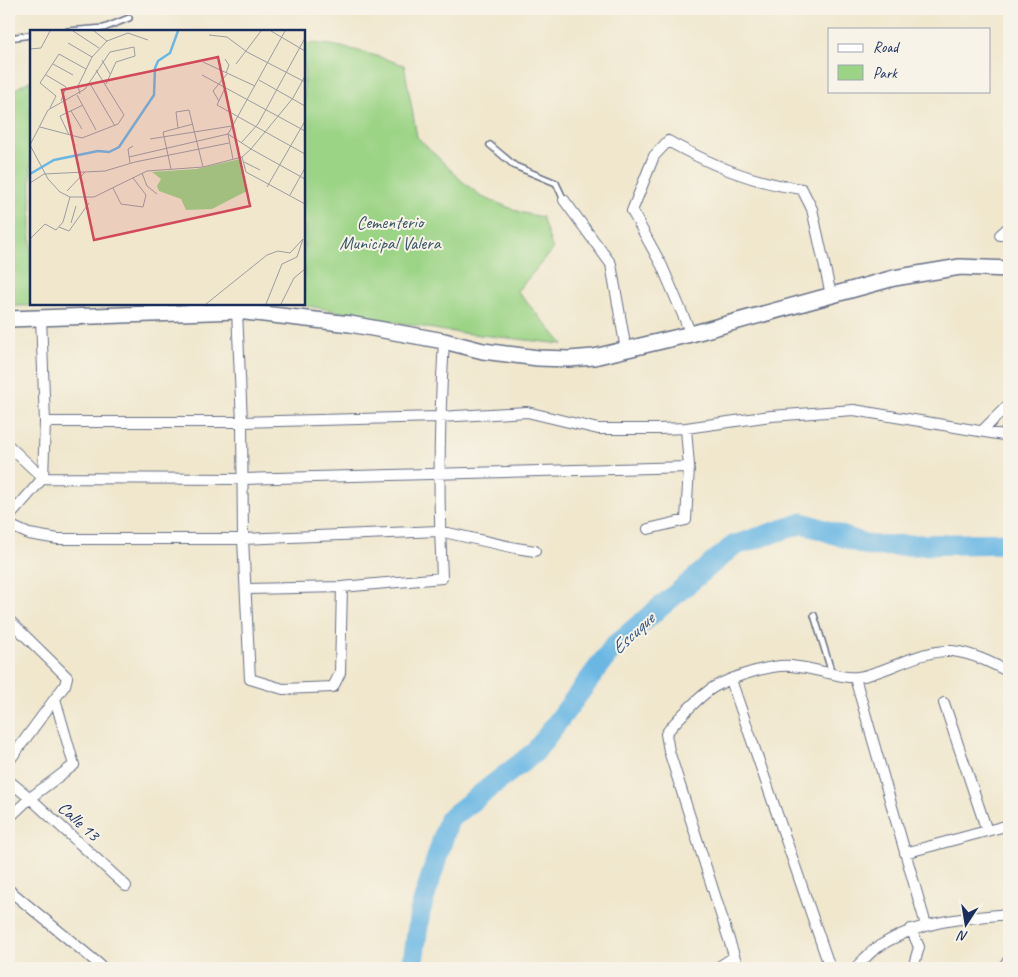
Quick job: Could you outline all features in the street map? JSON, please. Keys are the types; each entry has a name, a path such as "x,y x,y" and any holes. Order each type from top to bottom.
{"main road":[{"path":"9,319 174,314 237,310 350,324 444,341 483,351 538,358 569,359 594,357 691,334 894,278 960,267 1009,269"}],"street":[{"path":"691,334 662,266 632,211 654,156 668,141 702,160 739,176 774,185 802,189 812,209 830,295"},
{"path":"564,200 611,264 626,350"},
{"path":"1000,235 1009,227"},
{"path":"237,310 242,422 243,540 250,680 283,689 333,687 340,673 342,587"},
{"path":"9,517 42,478 45,422 41,317"},
{"path":"246,589 342,587 442,578 438,473 439,417 444,341"},
{"path":"982,432 1009,404"},
{"path":"45,422 242,422 439,417 526,412 598,430 686,428 771,416 854,410 1009,436"},
{"path":"648,529 686,520 689,467 686,428"},
{"path":"9,446 42,478 243,479 689,467"},
{"path":"9,525 30,534 58,539 243,540 439,531 536,551"},
{"path":"9,620 67,677 65,685 9,761"},
{"path":"738,968 669,751 666,734 673,724 713,687 755,670 789,665 855,678 929,654 952,651 982,659 1009,672"},
{"path":"855,678 926,925"},
{"path":"731,680 830,968"},
{"path":"9,818 30,798 74,765 55,699"},
{"path":"944,703 987,831"},
{"name":"Calle 13","path":"9,781 126,886"},
{"path":"906,853 1009,825"},
{"path":"9,890 100,965"},
{"path":"855,968 874,950 911,929 951,920 1009,914"},
{"path":"911,929 919,947 913,968"},
{"path":"718,968 721,964 734,957"},
{"path":"1002,968 1009,960"}],"lane":[{"path":"80,30 104,28 129,18"},
{"path":"9,38 30,35"},
{"path":"490,145 516,166 556,183 564,200"},
{"path":"814,615 830,667 830,673"}],"green space":[{"name":"Cementerio Municipal Valera","path":"305,43 342,47 404,65 417,137 462,181 482,197 523,213 542,217 553,250 517,291 563,344 445,331 302,305 305,305"},
{"path":"30,81 30,305 108,305 9,306 9,93"}],"waterway":[{"name":"Escuque","path":"412,968 420,912 449,819 535,752 615,645 733,546 803,523 870,546 1009,543"}]}
